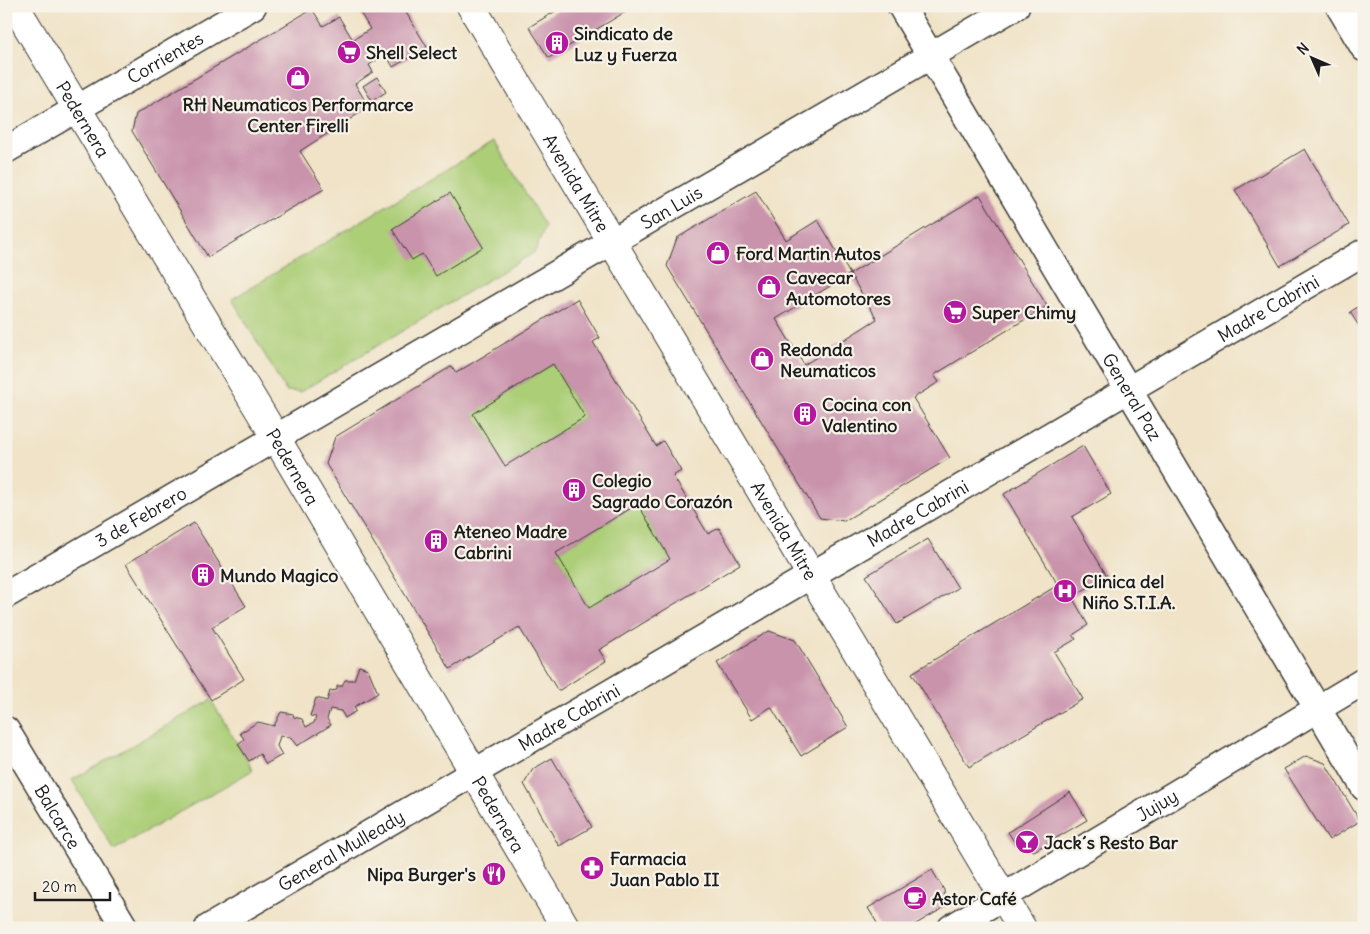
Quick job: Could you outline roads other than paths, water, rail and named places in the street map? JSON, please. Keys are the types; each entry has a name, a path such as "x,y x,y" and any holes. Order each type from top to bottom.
{"main road":[{"name":"Pedernera","path":"15,6 276,438 566,928"},
{"name":"Avenida Mitre","path":"470,6 1022,928"}],"street":[{"name":"Corrientes","path":"6,150 253,6"},
{"name":"General Paz","path":"901,6 1364,787"},
{"name":"San Luis","path":"276,438 1016,6"},
{"path":"1339,6 1364,48"},
{"name":"Madre Cabrini","path":"473,773 1364,252"},
{"name":"3 de Febrero","path":"6,595 276,438"},
{"name":"Jujuy","path":"951,928 1364,682"},
{"name":"Balcarce","path":"6,730 125,928"},
{"name":"General Mulleady","path":"208,928 473,773"}],"place":[{"name":"Sindicato de Luz y Fuerza","path":"557,43"},
{"name":"Shell Select","path":"349,52"},
{"name":"RH Neumaticos Performarce Center Firelli","path":"298,78"},
{"name":"Ford Martin Autos","path":"718,253"},
{"name":"Cavecar Automotores","path":"769,287"},
{"name":"Super Chimy","path":"955,312"},
{"name":"Redonda Neumaticos","path":"762,359"},
{"name":"Cocina con Valentino","path":"805,414"},
{"name":"Colegio Sagrado Corazón","path":"574,490"},
{"name":"Ateneo Madre Cabrini","path":"436,541"},
{"name":"Mundo Magico","path":"203,575"},
{"name":"Clinica del Niño S.T.I.A.","path":"1065,591"},
{"name":"Jack´s Resto Bar","path":"1027,842"},
{"name":"Farmacia Juan Pablo II","path":"592,868"},
{"name":"Nipa Burger's","path":"494,874"},
{"name":"Astor Café","path":"915,898"}]}
